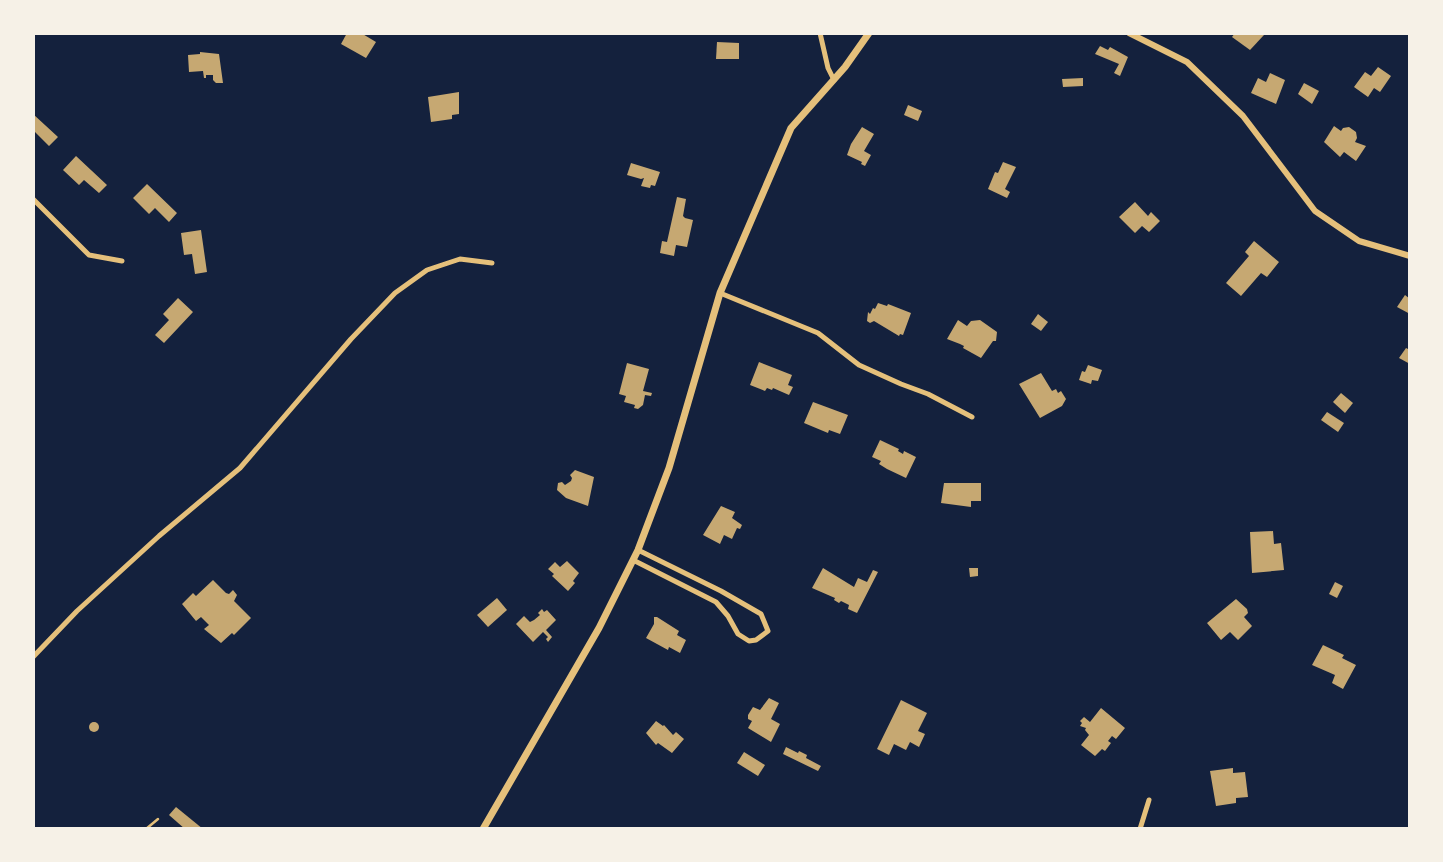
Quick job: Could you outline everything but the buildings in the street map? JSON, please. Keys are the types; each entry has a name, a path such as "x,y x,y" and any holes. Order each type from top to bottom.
{"main road":[{"path":"483,829 593,639 638,550 669,468 720,293 791,128 834,80 869,33"}],"street":[{"path":"820,33 828,68 834,80"},
{"path":"1129,33 1187,62 1243,116 1315,211 1359,241 1410,256"},
{"path":"33,199 89,255 122,261"},
{"path":"33,657 77,611 240,467 351,339 395,293 427,270 460,259 492,263"},
{"path":"720,293 818,333 859,365 928,394 972,417"},
{"path":"633,560 716,602 729,616 738,634 749,641 756,640 768,631 761,614 638,550"},
{"path":"1140,829 1149,800"}],"lane":[{"path":"146,829 158,819"}]}
